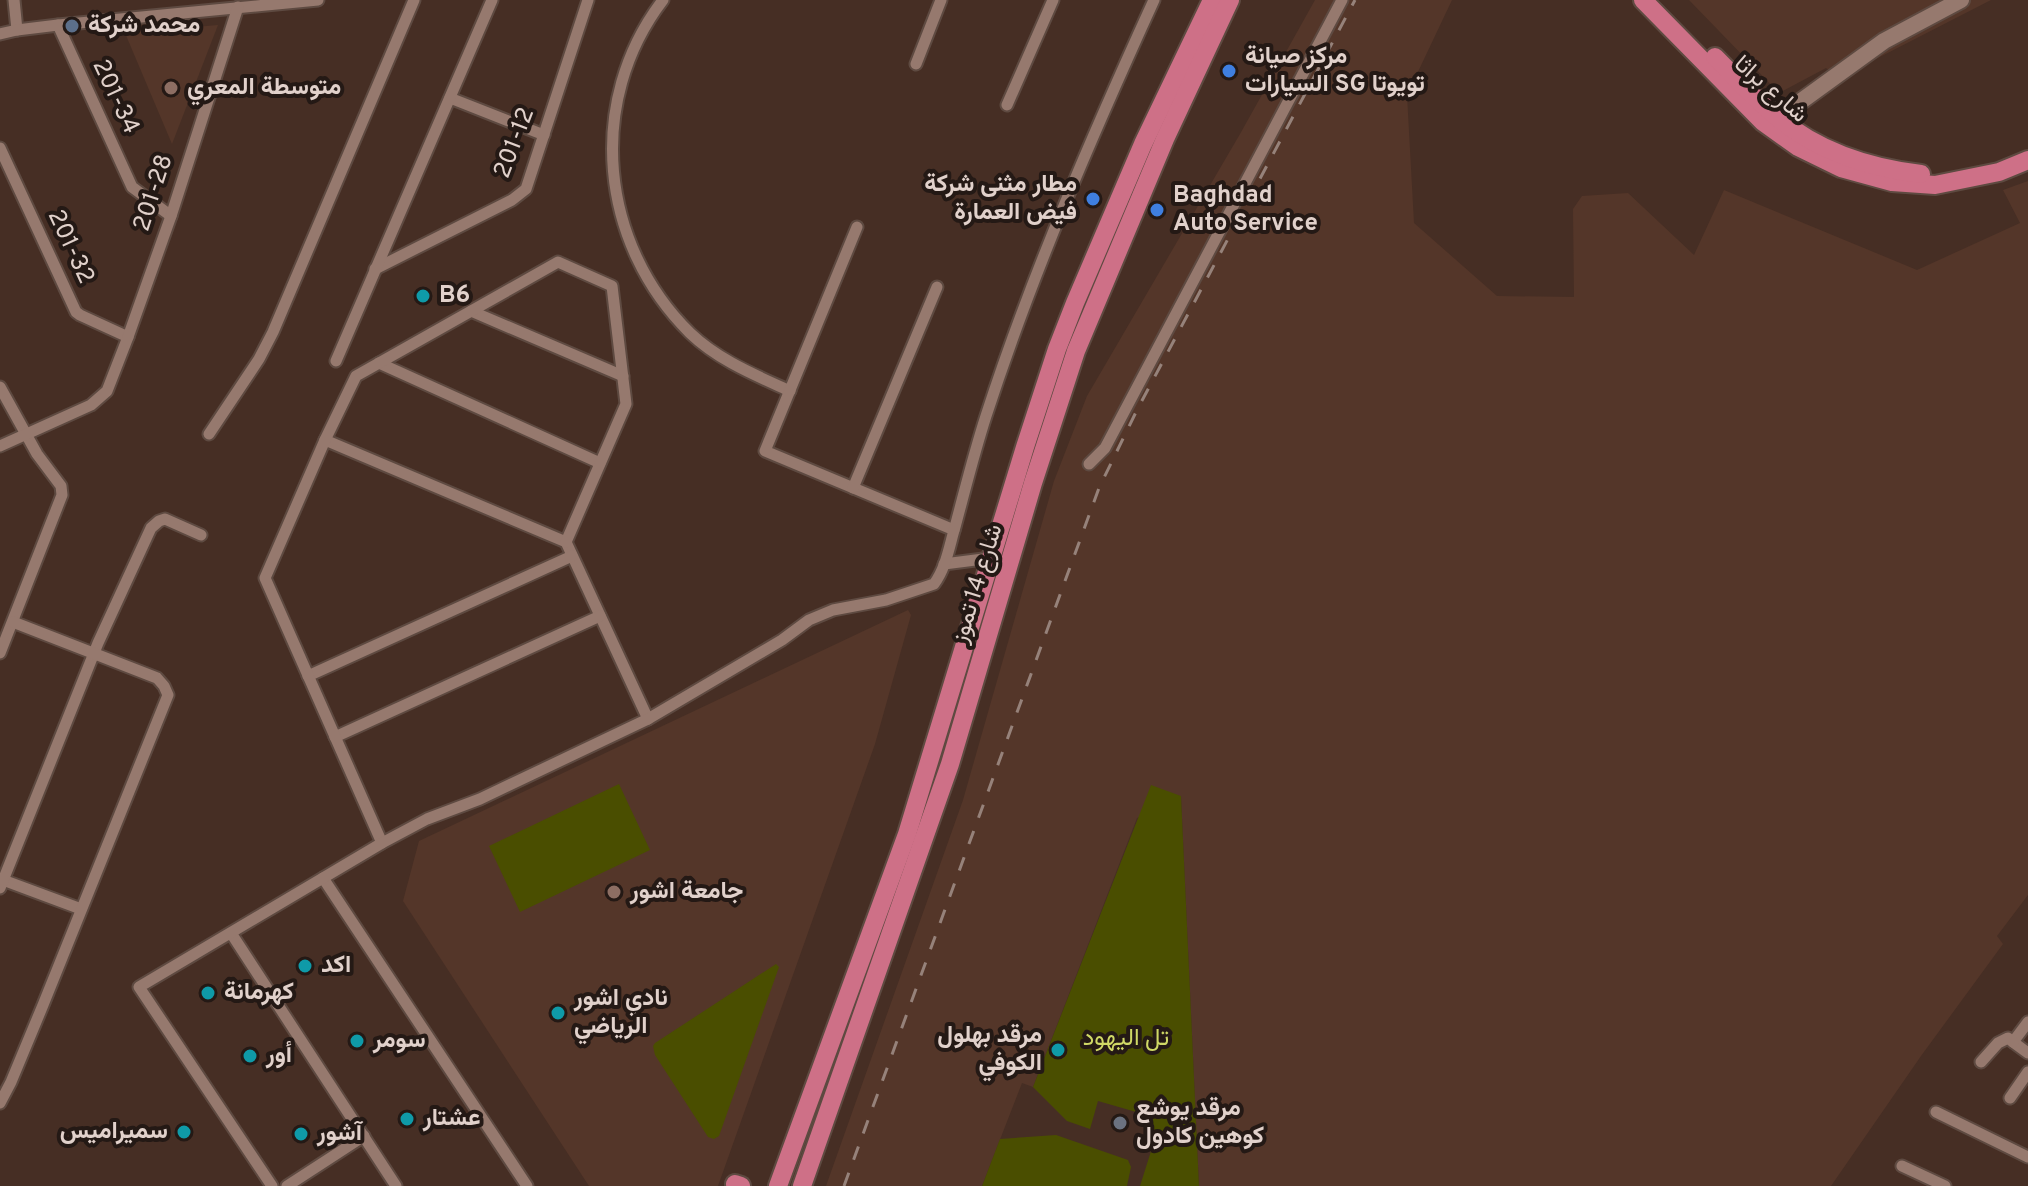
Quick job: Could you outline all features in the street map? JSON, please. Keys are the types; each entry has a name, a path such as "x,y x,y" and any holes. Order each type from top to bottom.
{"main road":[{"name":"شارع 14 تموز","path":"802,1186 950,764 1028,498 1076,351 1210,24 1202,0"},
{"name":"شارع براثا","path":"1643,0 1763,122 1798,147 1841,168 1892,182 1935,185 1999,172 2028,160"},
{"name":"شارع براثا","path":"1660,0 1778,118 1821,146 1860,161 1903,172 1938,174 1996,163 2028,150"},
{"name":"شارع 14 تموز","path":"778,1186 907,834 1030,433 1075,303 1147,134 1224,1"}],"street":[{"path":"14,0 17,30"},
{"path":"0,34 266,2 318,0"},
{"path":"209,434 255,367 273,332 414,0"},
{"path":"336,361 492,0"},
{"name":"201-12","path":"375,269 520,195 528,183 588,0"},
{"path":"663,0 634,47 617,96 612,148 616,200 632,249 657,295 691,334 733,365 790,391"},
{"path":"916,64 941,0"},
{"path":"1007,105 1053,0"},
{"path":"272,1186 139,987 382,843 427,819 480,799 648,719 782,640 809,620 833,610 886,600 934,584 944,564 985,418 1056,224 1108,99 1154,0"},
{"path":"1089,464 1105,448 1342,0"},
{"path":"1778,118 1884,41 1961,0"},
{"name":"201-28","path":"27,435 91,405 107,391 171,216 238,7"},
{"name":"201-34","path":"58,25 132,187 171,216"},
{"path":"450,98 544,135"},
{"name":"201-32","path":"0,148 76,312 128,337"},
{"path":"857,227 765,451 954,530"},
{"path":"382,843 265,578 356,376 558,262 612,286 626,404 566,542"},
{"path":"853,488 937,287"},
{"path":"471,311 623,376"},
{"path":"379,363 600,463"},
{"path":"0,387 41,460 61,486 62,495 0,653"},
{"path":"0,446 27,435"},
{"path":"325,440 566,542 648,719"},
{"path":"81,909 1,882 93,654 151,528 165,519 201,535"},
{"path":"308,676 572,556"},
{"path":"944,564 991,558"},
{"path":"335,737 600,616"},
{"path":"0,1103 43,1005 168,695 157,678 13,622"},
{"path":"323,878 527,1186"},
{"path":"231,933 396,1186"},
{"path":"2013,1042 2028,1022"},
{"path":"1981,1062 2002,1039 2008,1038 2028,1053"},
{"path":"2010,1098 2028,1072"},
{"path":"1936,1112 2028,1157"},
{"path":"287,1186 364,1136"},
{"path":"1902,1166 1945,1186"}],"shaded area":[{"path":"1315,0 1452,0 1407,95 1414,223 1497,296 1574,297 1573,209 1582,196 1628,193 1694,255 1724,190 1917,270 2020,223 2003,190 2028,181 2028,895 1997,936 2003,944 1831,1186 1199,1186 1181,797 1137,818 1033,1087 1022,1083 982,1186 826,1186 963,800 1054,481 1087,396"},
{"path":"1689,0 1991,0 1841,80 1826,68 1779,93"},
{"name":"متوسطة المعري","path":"218,25 172,144 125,33"},
{"name":"جامعة اشور","path":"908,610 911,615 875,744 718,1186 589,1186 403,901 419,841"}],"green space":[{"path":"619,784 650,850 520,912 489,846"},
{"name":"تل اليهود","path":"1151,785 1181,796 1199,1186 1140,1186 1152,1148 1143,1144 1150,1116 1098,1101 1090,1129 1067,1121 1033,1087"},
{"path":"776,964 779,967 719,1136 714,1139 708,1137 655,1055 653,1046"},
{"path":"1056,1135 1128,1160 1131,1167 1127,1186 982,1186 1000,1139"}],"railway":[{"path":"844,1186 1099,488 1137,410 1355,0"}],"place":[{"name":"محمد شركة","path":"72,26"},
{"name":"مركز صيانة السيارات SG تويوتا","path":"1229,71"},
{"name":"متوسطة المعري","path":"171,88"},
{"name":"مطار مثنى شركة فيض العمارة","path":"1093,199"},
{"name":"Baghdad Auto Service","path":"1157,210"},
{"name":"B6","path":"423,296"},
{"name":"جامعة اشور","path":"614,892"},
{"name":"اكد","path":"305,966"},
{"name":"كهرمانة","path":"208,993"},
{"name":"نادي اشور الرياضي","path":"558,1013"},
{"name":"سومر","path":"357,1041"},
{"name":"مرقد بهلول الكوفي","path":"1058,1050"},
{"name":"أور","path":"250,1056"},
{"name":"عشتار","path":"407,1119"},
{"name":"مرقد يوشع كوهين كادول","path":"1120,1123"},
{"name":"سميراميس","path":"184,1132"},
{"name":"آشور","path":"301,1134"}]}
